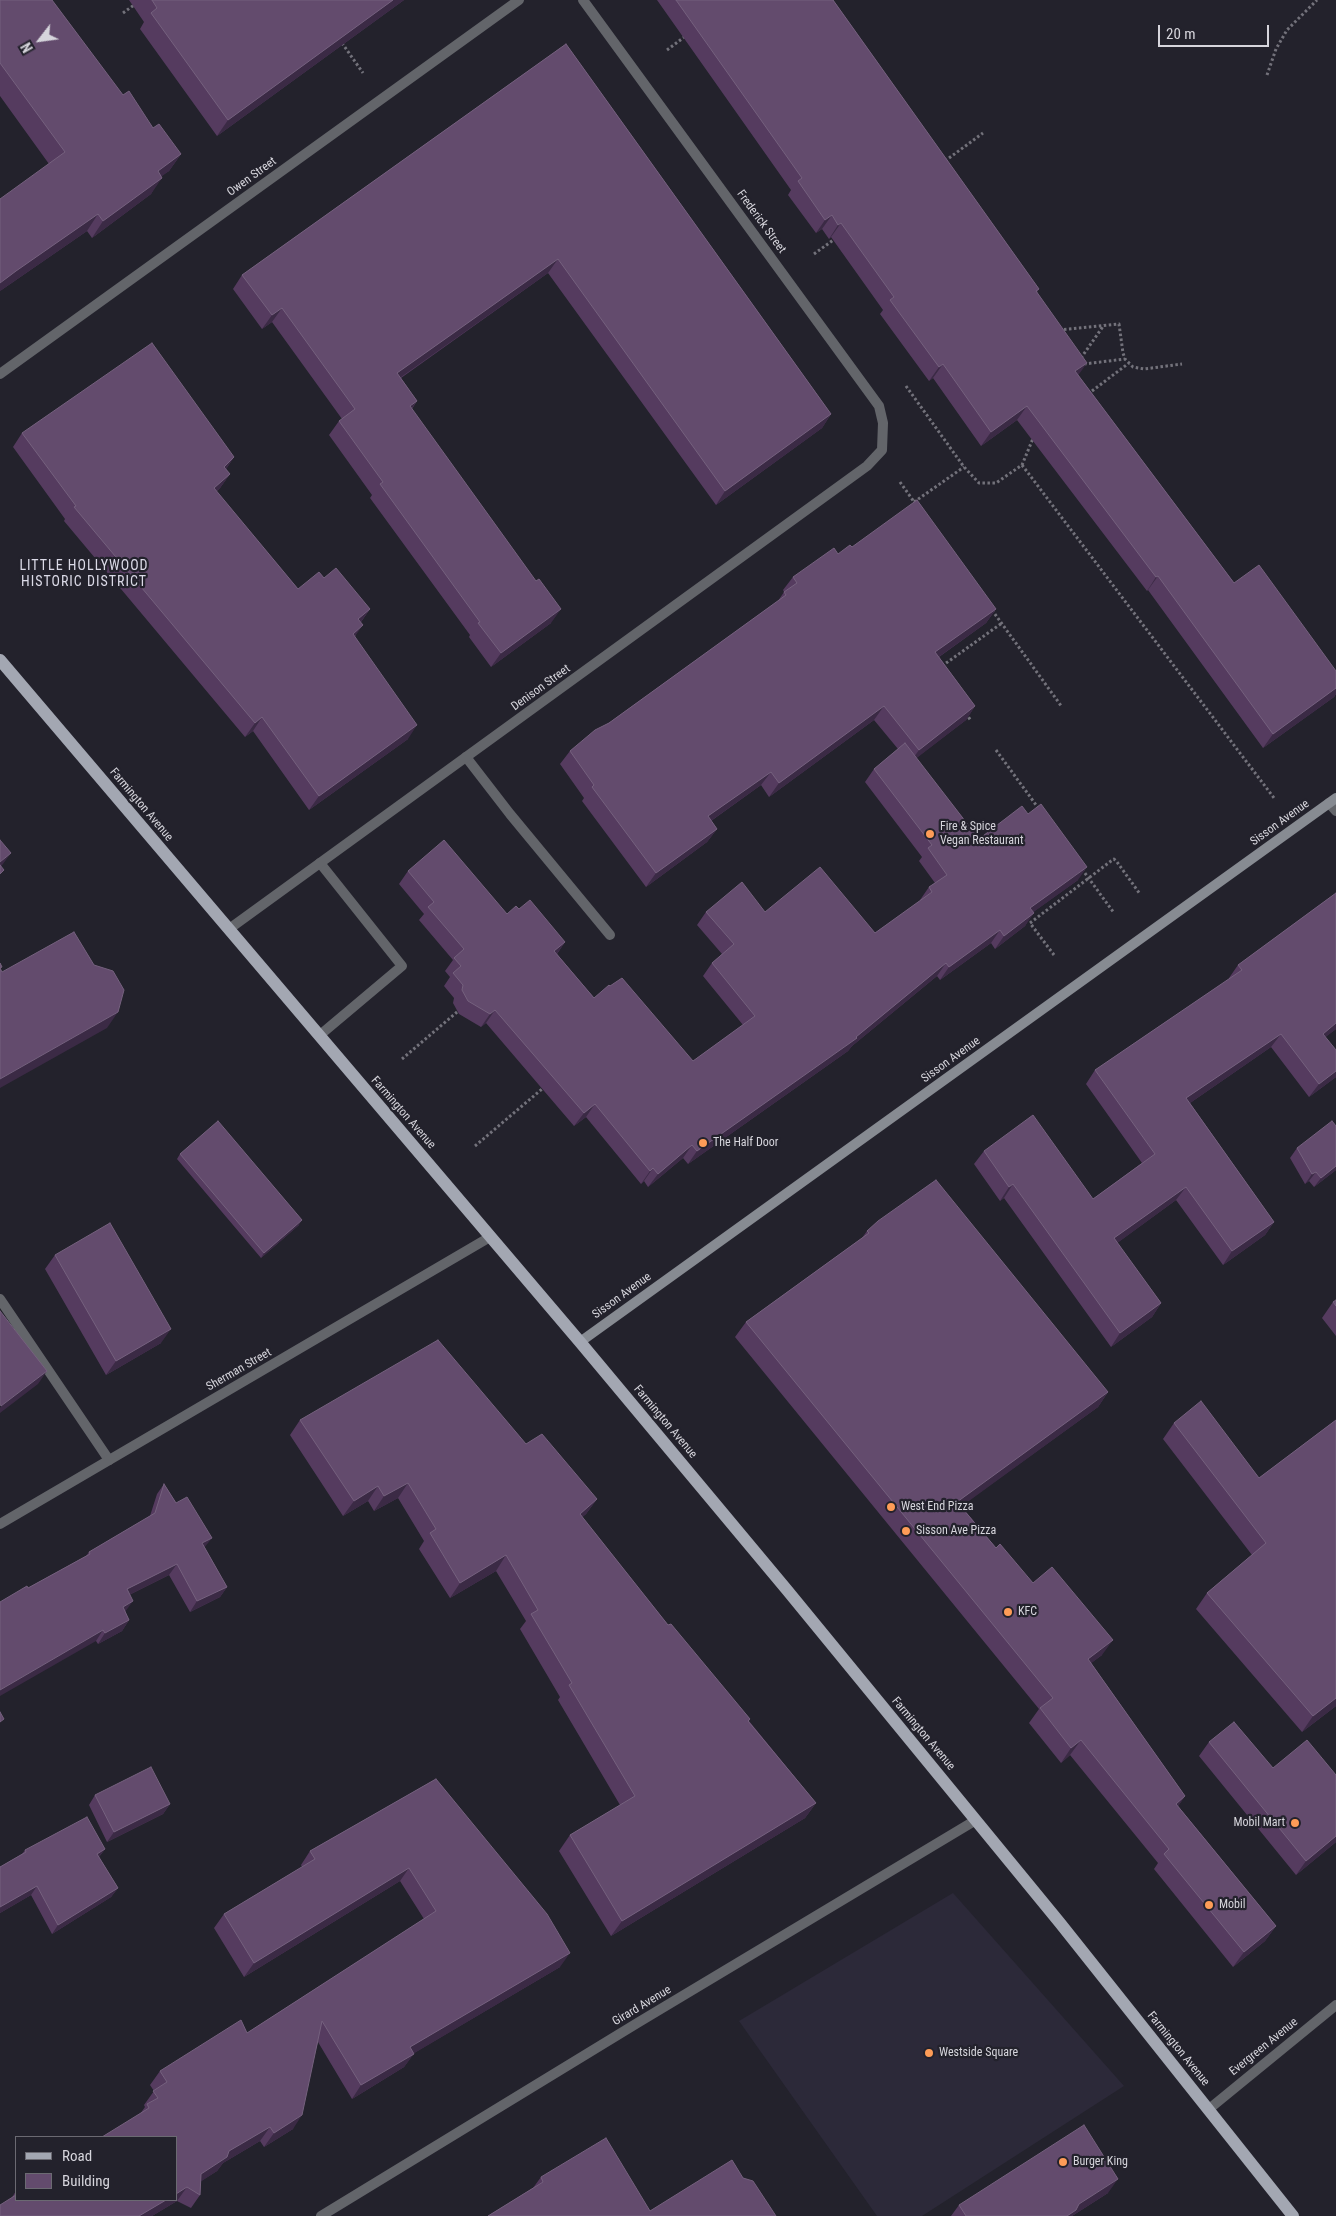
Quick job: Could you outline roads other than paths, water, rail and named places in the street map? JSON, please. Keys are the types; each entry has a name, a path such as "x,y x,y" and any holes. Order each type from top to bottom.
{"main road":[{"name":"Farmington Avenue","path":"0,660 580,1342 976,1820 1293,2216"},
{"name":"Sisson Avenue","path":"580,1342 1334,804"}],"street":[{"name":"Owen Street","path":"0,374 519,0"},
{"name":"Frederick Street","path":"583,0 879,406 884,423 882,450 867,466"},
{"name":"Denison Street","path":"229,930 867,466"},
{"path":"466,757 510,814 610,935"},
{"path":"320,863 402,966 320,1035"},
{"name":"Sherman Street","path":"0,1524 490,1237"},
{"path":"0,1299 109,1460"},
{"name":"Girard Avenue","path":"322,2216 639,2022 976,1820"},
{"name":"Evergreen Avenue","path":"1208,2109 1336,2005"}],"place":[{"name":"Fire & Spice Vegan Restaurant","path":"930,834"},
{"name":"The Half Door","path":"703,1143"},
{"name":"West End Pizza","path":"891,1507"},
{"name":"Sisson Ave Pizza","path":"906,1531"},
{"name":"KFC","path":"1008,1612"},
{"name":"Mobil Mart","path":"1295,1823"},
{"name":"Mobil","path":"1209,1905"},
{"name":"Westside Square","path":"929,2053"},
{"name":"Burger King","path":"1063,2162"}],"district":[{"name":"LITTLE HOLLYWOOD HISTORIC DISTRICT","path":"84,574"}]}
